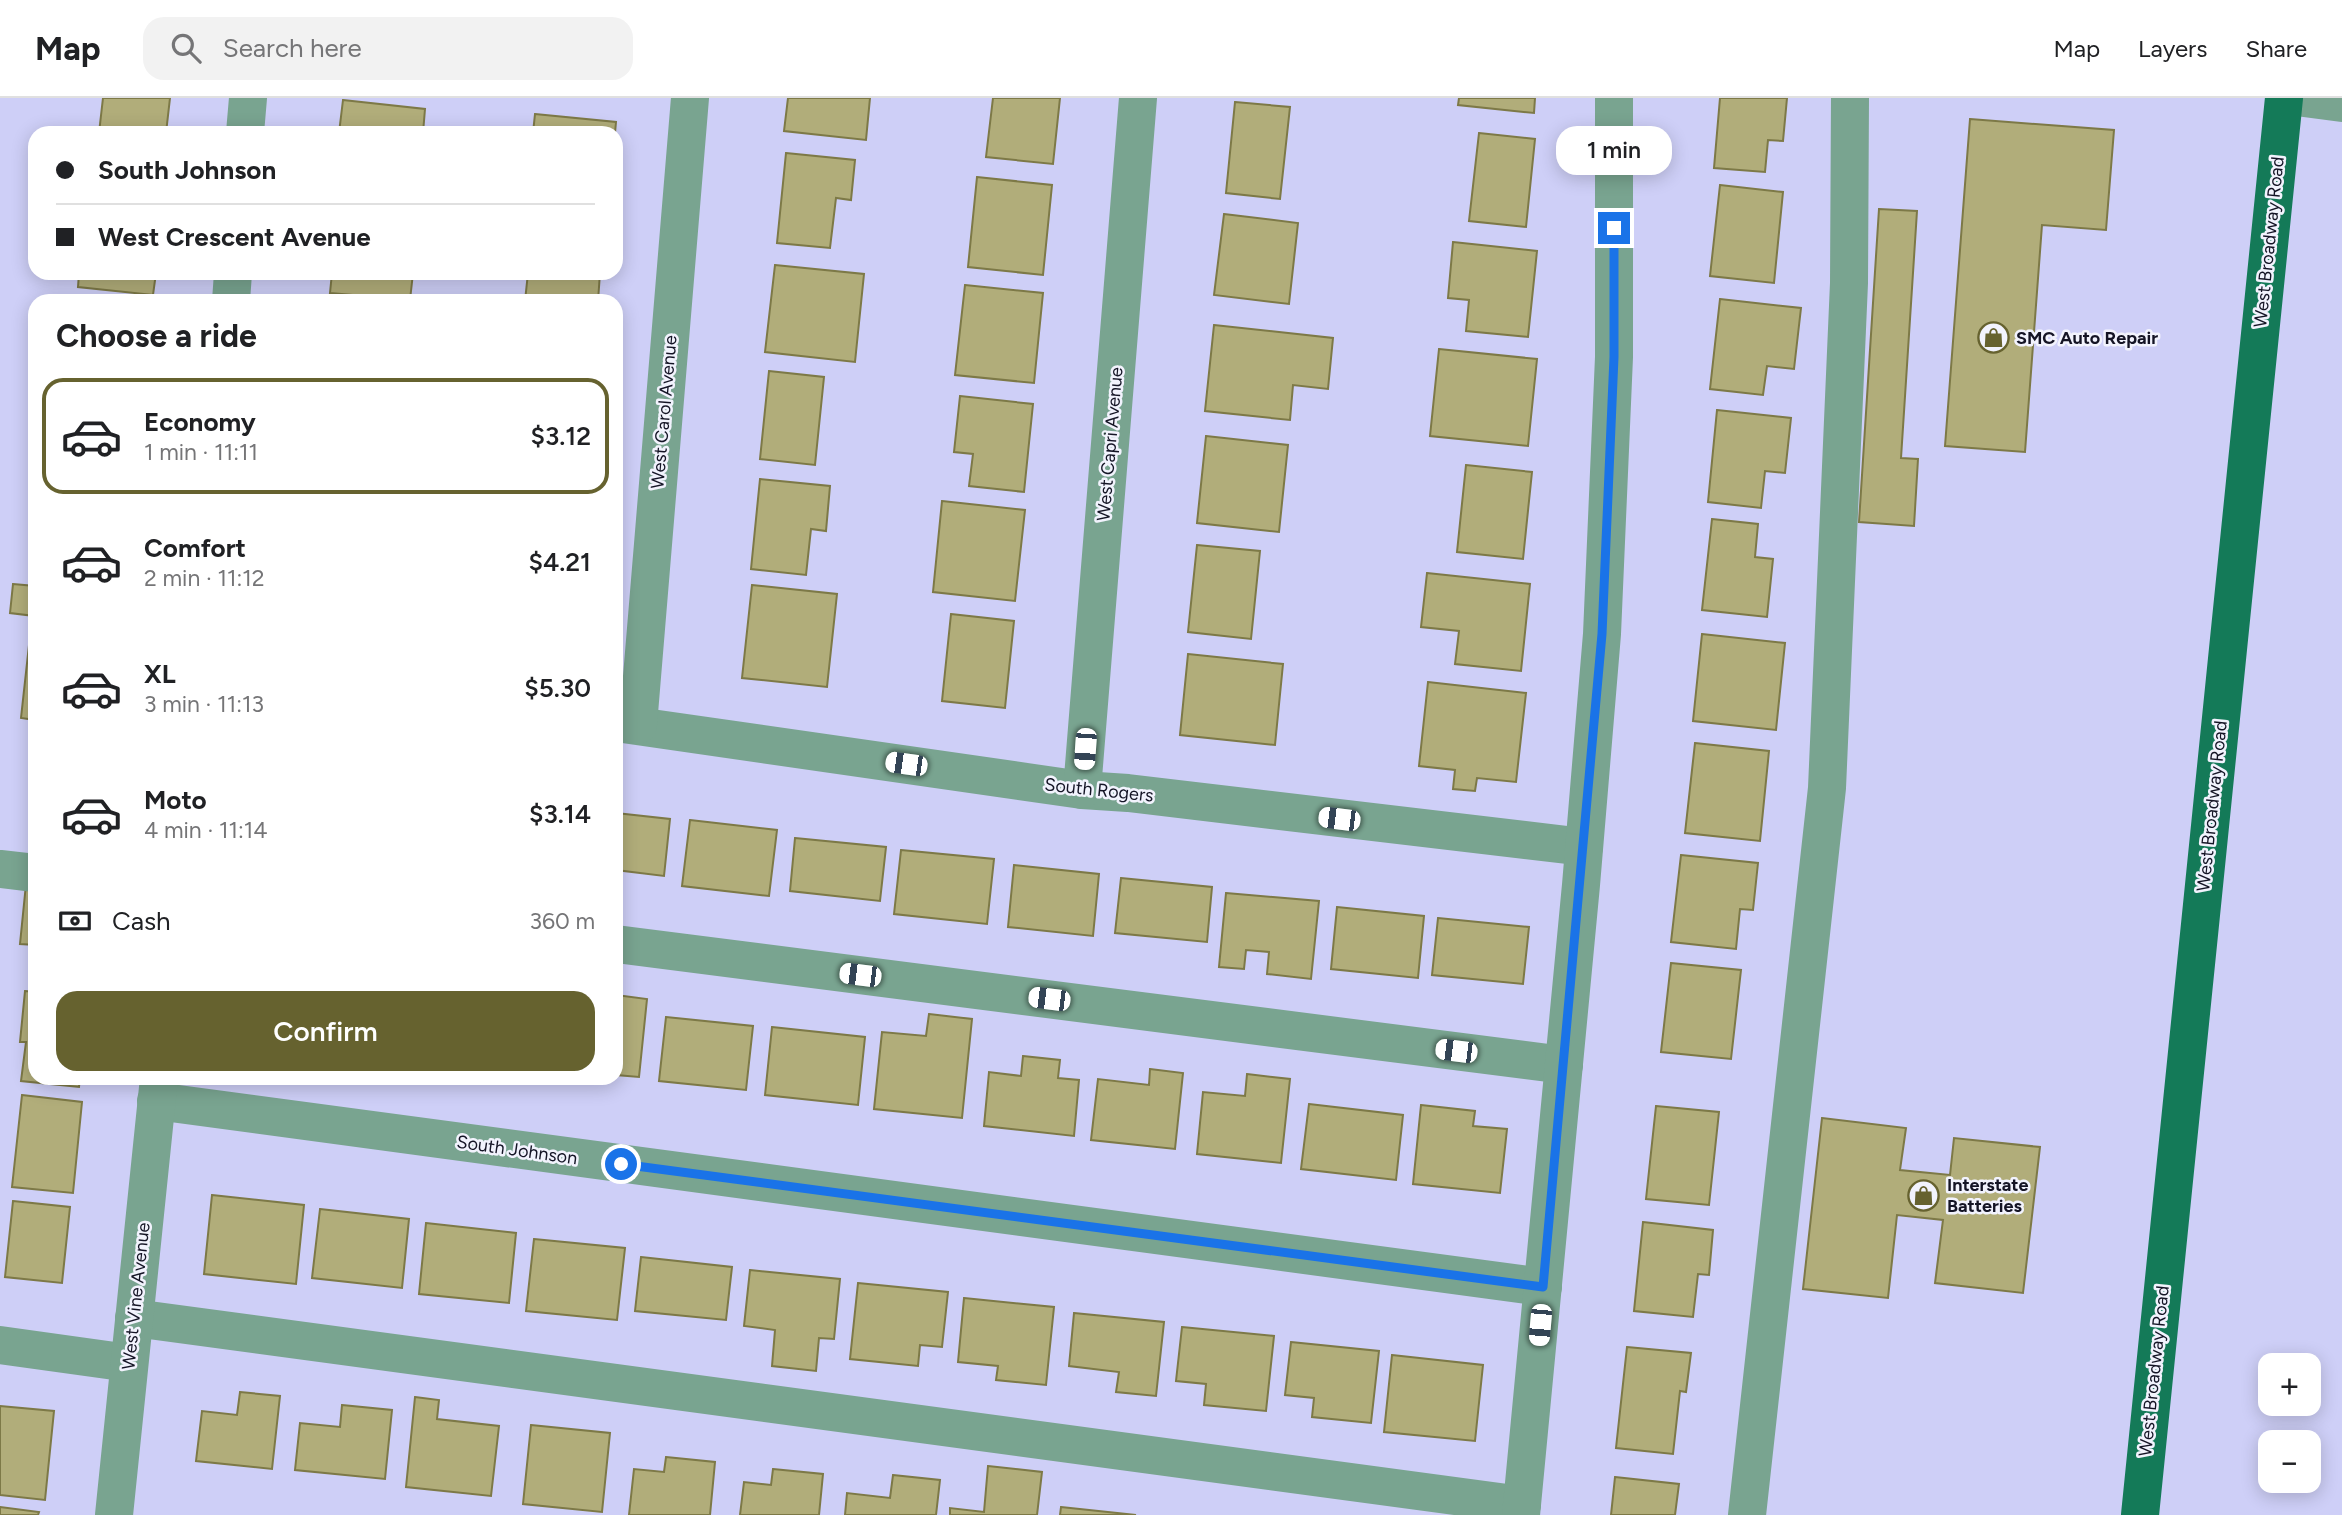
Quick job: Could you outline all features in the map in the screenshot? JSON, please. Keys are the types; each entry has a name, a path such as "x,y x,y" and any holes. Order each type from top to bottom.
{"main road":[{"name":"West Broadway Road","path":"2140,1515 2284,98"}],"street":[{"path":"245,126 247,98"},
{"name":"West Carol Avenue","path":"627,724 690,98"},
{"name":"West Capri Avenue","path":"1082,790 1138,98"},
{"path":"134,1318 1522,1510 1602,634 1614,357 1614,98"},
{"path":"1747,1515 1827,788 1849,283 1850,98"},
{"path":"2304,98 2342,103"},
{"name":"South Rogers","path":"627,724 1082,790 1128,793 1584,847"},
{"path":"0,869 28,872"},
{"path":"623,945 1564,1065"},
{"name":"South Johnson","path":"158,1089 1543,1287"},
{"name":"West Vine Avenue","path":"114,1515 158,1089"},
{"path":"0,1345 129,1363"}],"building":[{"path":"103,98 170,98 167,126 100,126"},
{"path":"788,98 870,98 866,140 784,131"},
{"path":"993,98 1060,98 1053,164 986,157"},
{"path":"1459,98 1535,98 1534,113 1458,105"},
{"path":"1720,98 1787,98 1783,141 1768,140 1765,172 1714,168"},
{"path":"343,100 425,109 424,126 340,126"},
{"path":"1235,102 1290,107 1280,199 1226,193"},
{"path":"535,114 616,122 616,126 534,126"},
{"name":"SMC Auto Repair","path":"1970,119 2114,130 2106,230 2042,225 2025,452 1945,446"},
{"path":"1479,133 1535,139 1526,227 1469,221"},
{"path":"786,153 855,160 851,200 836,198 830,248 777,243"},
{"path":"977,177 1052,185 1043,275 968,267"},
{"path":"1720,185 1783,192 1774,283 1710,276"},
{"path":"1879,209 1917,211 1901,458 1918,459 1914,526 1859,522"},
{"path":"1224,214 1298,223 1289,304 1214,295"},
{"path":"1453,242 1537,251 1528,337 1466,331 1469,300 1448,298"},
{"path":"775,265 864,274 855,362 765,352"},
{"path":"78,280 155,280 153,294 78,287"},
{"path":"331,280 412,280 411,294 330,293"},
{"path":"527,280 600,280 598,294 526,294"},
{"path":"965,285 1043,293 1034,383 955,375"},
{"path":"1720,299 1801,308 1794,369 1767,366 1763,395 1710,389"},
{"path":"1214,325 1333,338 1328,389 1293,385 1290,420 1205,411"},
{"path":"1439,349 1537,359 1528,446 1430,436"},
{"path":"769,371 824,377 815,465 760,459"},
{"path":"960,396 1033,404 1024,492 969,486 973,454 954,452"},
{"path":"1717,410 1791,418 1785,473 1765,471 1761,508 1708,502"},
{"path":"1206,436 1288,445 1279,532 1197,523"},
{"path":"1466,465 1532,472 1523,559 1457,552"},
{"path":"760,479 830,486 826,531 811,529 806,575 751,569"},
{"path":"942,501 1025,510 1015,601 933,592"},
{"path":"1712,519 1758,524 1755,557 1773,559 1767,617 1702,610"},
{"path":"1197,545 1260,551 1251,639 1188,632"},
{"path":"1427,573 1530,584 1521,671 1455,664 1459,631 1421,627"},
{"path":"13,584 28,585 28,615 10,613"},
{"path":"752,585 837,594 827,687 742,678"},
{"path":"951,614 1014,621 1005,708 942,701"},
{"path":"1702,634 1785,643 1776,730 1693,721"},
{"path":"28,654 28,719 21,718"},
{"path":"1188,654 1283,664 1275,745 1180,735"},
{"path":"1428,682 1526,693 1516,782 1477,778 1475,791 1453,789 1455,770 1419,766"},
{"path":"1695,743 1769,751 1760,841 1685,833"},
{"path":"623,814 670,819 664,876 623,871"},
{"path":"690,820 777,830 769,896 682,886"},
{"path":"795,838 886,847 880,901 790,891"},
{"path":"901,850 994,859 987,924 894,914"},
{"path":"1681,855 1758,863 1753,910 1740,909 1736,949 1671,942"},
{"path":"1014,865 1099,874 1093,936 1008,927"},
{"path":"1121,878 1212,887 1207,942 1115,933"},
{"path":"26,884 28,884 28,945 20,944"},
{"path":"1226,893 1319,901 1311,979 1267,974 1269,952 1246,950 1244,969 1219,967"},
{"path":"1337,907 1424,916 1418,978 1331,969"},
{"path":"1438,918 1529,927 1523,984 1432,975"},
{"path":"1671,963 1741,970 1731,1059 1661,1052"},
{"path":"25,991 28,991 28,1082 21,1081 26,1042 20,1042"},
{"path":"623,996 647,999 639,1077 623,1076"},
{"path":"929,1014 972,1019 962,1118 874,1109 882,1032 926,1036"},
{"path":"666,1017 753,1026 746,1090 659,1081"},
{"path":"772,1027 865,1037 858,1105 765,1095"},
{"path":"1023,1056 1060,1060 1058,1078 1079,1080 1074,1136 984,1126 989,1072 1021,1076"},
{"path":"1150,1069 1183,1073 1175,1149 1091,1140 1098,1079 1149,1085"},
{"path":"1247,1074 1290,1079 1281,1163 1197,1154 1203,1092 1245,1096"},
{"path":"22,1095 82,1102 73,1193 12,1187"},
{"path":"1309,1104 1403,1115 1396,1180 1301,1169"},
{"path":"1421,1105 1475,1111 1473,1126 1507,1129 1500,1193 1413,1184"},
{"path":"1656,1106 1719,1112 1709,1205 1646,1199"},
{"name":"Interstate Batteries","path":"1822,1118 1906,1128 1900,1170 1950,1175 1954,1138 2040,1147 2023,1293 1935,1283 1943,1220 1897,1215 1888,1298 1803,1289"},
{"path":"212,1195 304,1205 296,1284 204,1274"},
{"path":"13,1201 70,1207 62,1283 5,1277"},
{"path":"320,1209 409,1219 402,1288 312,1278"},
{"path":"1643,1222 1713,1230 1709,1275 1698,1274 1693,1317 1634,1311"},
{"path":"426,1223 516,1233 509,1303 419,1294"},
{"path":"534,1239 625,1248 617,1320 526,1311"},
{"path":"641,1257 732,1267 726,1320 635,1311"},
{"path":"750,1270 840,1279 834,1339 819,1338 816,1371 772,1366 775,1330 744,1326"},
{"path":"858,1283 948,1292 942,1347 920,1345 918,1366 850,1359"},
{"path":"964,1298 1054,1307 1046,1385 996,1380 998,1366 958,1362"},
{"path":"1074,1313 1164,1322 1156,1396 1116,1392 1119,1372 1069,1366"},
{"path":"1182,1327 1274,1336 1266,1411 1204,1405 1206,1384 1176,1381"},
{"path":"1291,1342 1379,1351 1371,1423 1312,1417 1314,1398 1285,1395"},
{"path":"1627,1347 1691,1353 1686,1392 1680,1391 1673,1454 1616,1448"},
{"path":"1392,1355 1483,1365 1475,1441 1384,1432"},
{"path":"240,1392 280,1396 272,1469 196,1461 202,1411 237,1415"},
{"path":"415,1397 439,1400 437,1419 499,1426 491,1496 406,1487"},
{"path":"342,1405 392,1410 385,1479 295,1470 300,1423 340,1427"},
{"path":"0,1406 54,1411 45,1500 0,1495"},
{"path":"531,1425 610,1433 602,1512 523,1504"},
{"path":"666,1457 715,1462 710,1515 629,1515 634,1469 664,1472"},
{"path":"988,1466 1042,1472 1037,1515 950,1515 950,1508 984,1512"},
{"path":"773,1469 823,1474 819,1515 740,1515 744,1482 771,1485"},
{"path":"893,1475 940,1480 936,1515 845,1515 847,1493 890,1498"},
{"path":"1615,1477 1679,1484 1675,1515 1611,1515"},
{"path":"0,1507 39,1512 38,1515 0,1515"},
{"path":"1061,1507 1136,1515 1060,1515"}],"place":[{"name":"SMC Auto Repair","path":"1993,338"},
{"name":"Interstate Batteries","path":"1924,1195"}],"route":[{"path":"621,1164 1543,1287 1602,634 1614,357 1614,228"}]}
